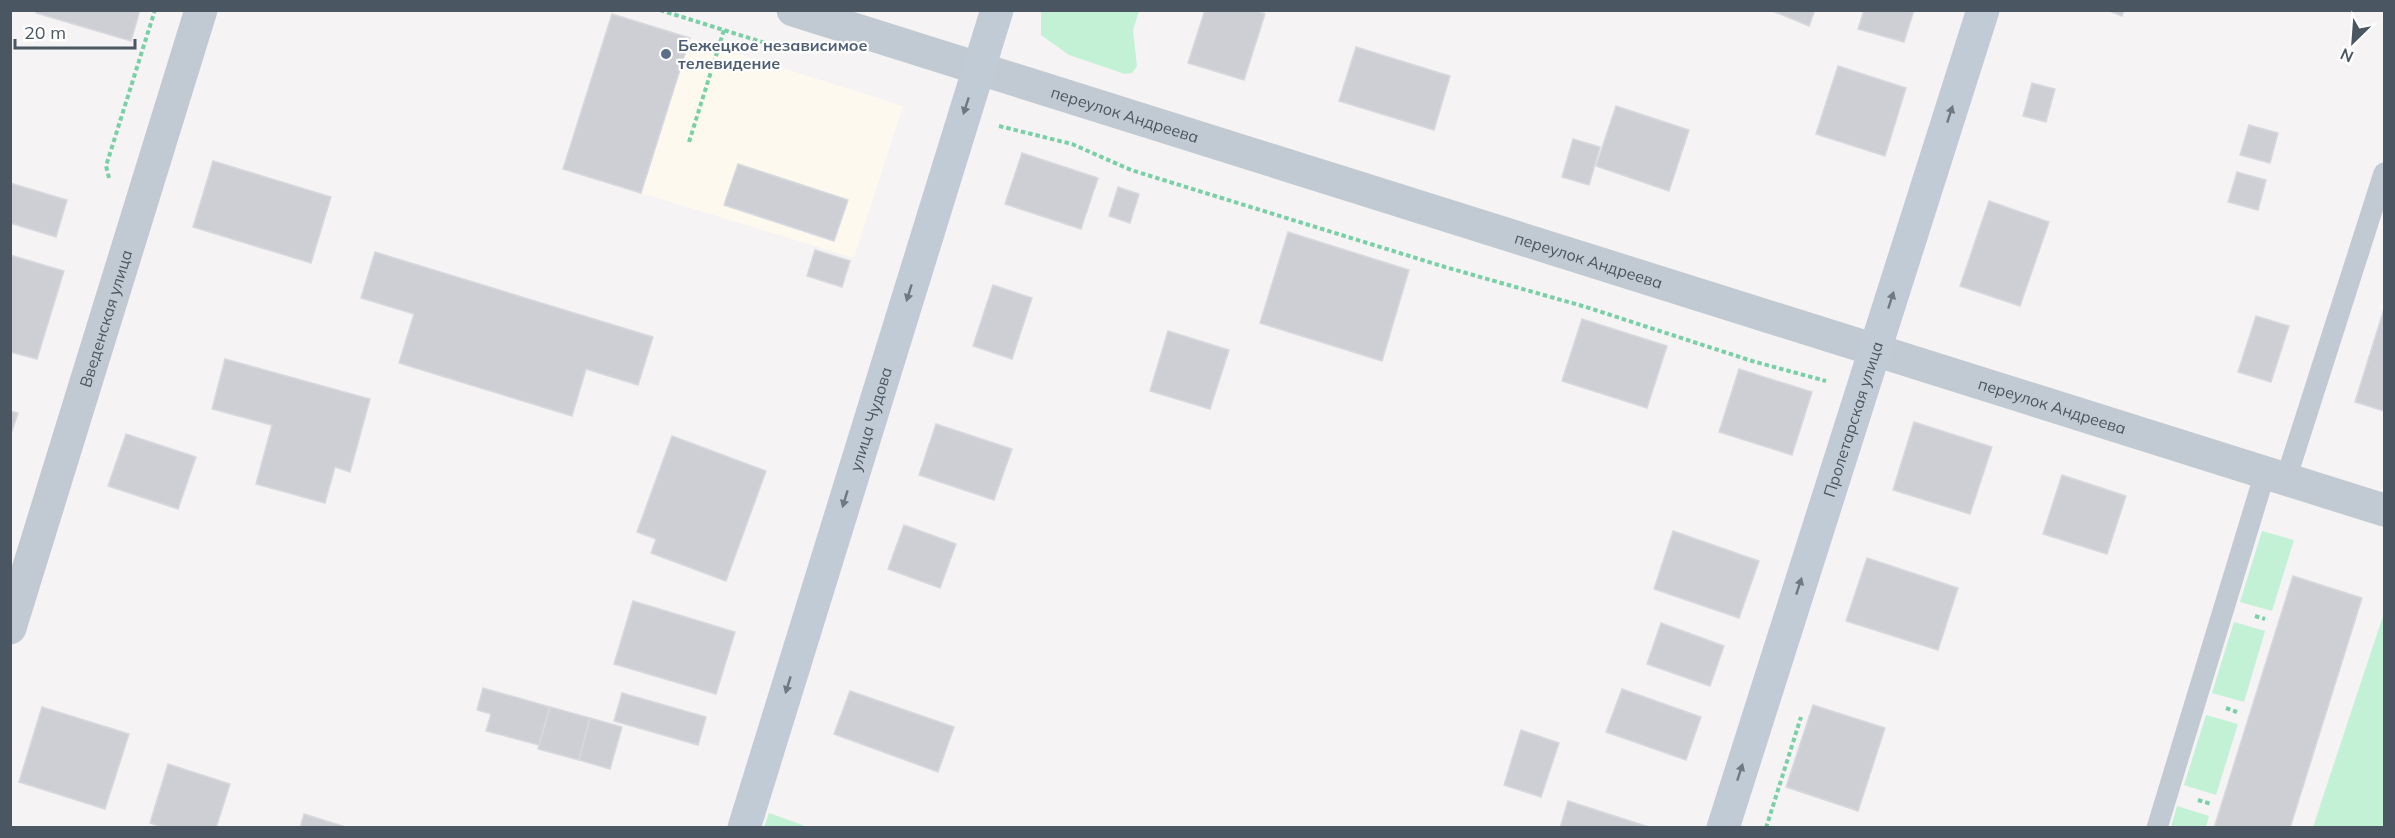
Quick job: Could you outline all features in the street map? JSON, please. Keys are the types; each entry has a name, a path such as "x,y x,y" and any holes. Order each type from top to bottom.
{"street":[{"name":"Введенская улица","path":"10,628 201,10"},
{"name":"переулок Андреева","path":"794,10 2385,510"},
{"name":"улица Чудова","path":"744,828 997,10"},
{"name":"Пролетарская улица","path":"1723,828 1983,10"}],"lane":[{"path":"2157,828 2276,476 2385,173"}],"path":[{"path":"660,10 724,30 688,142"},
{"path":"964,114 1072,144 1131,170 1423,260 1586,307 1752,361 1861,391"}],"shaded area":[{"path":"612,14 903,106 854,258 563,169"}],"green space":[{"path":"1041,11 1139,11 1133,30 1137,66 1132,73 1125,74 1069,55 1041,35"},
{"path":"2262,531 2294,540 2272,611 2240,602"},
{"path":"2384,613 2384,821 2382,827 2313,827"},
{"path":"2234,622 2265,631 2244,702 2212,693"},
{"path":"2206,715 2238,724 2216,795 2184,785"},
{"path":"2177,806 2209,816 2206,827 2171,827"},
{"path":"769,813 808,827 764,827"}],"building":[{"path":"36,10 140,10 131,41 36,13"},
{"path":"1205,10 1256,10 1265,14 1244,80 1188,63"},
{"path":"1770,10 1815,10 1809,26"},
{"path":"1864,10 1914,10 1904,42 1858,29"},
{"path":"2107,10 2124,10 2122,16"},
{"path":"612,14 690,38 641,193 563,169"},
{"path":"1356,47 1450,76 1434,130 1339,101"},
{"path":"1838,66 1906,88 1885,156 1816,134"},
{"path":"2032,83 2055,89 2046,122 2023,116"},
{"path":"1616,106 1689,130 1669,191 1596,166"},
{"path":"2249,125 2278,133 2270,163 2240,155"},
{"path":"1573,139 1600,147 1589,185 1562,177"},
{"path":"1022,153 1098,178 1081,229 1005,204"},
{"path":"213,161 331,197 311,263 193,227"},
{"path":"738,164 848,200 834,241 724,205"},
{"path":"2237,172 2266,180 2258,210 2228,202"},
{"path":"10,183 67,200 56,237 10,223"},
{"path":"1118,187 1139,194 1130,223 1109,216"},
{"path":"1989,201 2049,222 2020,306 1960,286"},
{"path":"1288,232 1409,270 1382,361 1260,323"},
{"path":"815,250 850,261 842,287 807,276"},
{"path":"375,252 653,337 638,385 586,369 572,416 399,363 414,314 361,298"},
{"path":"10,255 64,271 37,359 10,352"},
{"path":"993,285 1032,298 1012,359 973,346"},
{"path":"2384,309 2384,411 2355,402"},
{"path":"2256,316 2289,326 2271,382 2238,372"},
{"path":"1582,319 1667,346 1647,408 1562,381"},
{"path":"1168,331 1229,350 1210,409 1150,391"},
{"path":"225,359 370,399 350,472 335,467 325,503 256,484 272,425 212,409"},
{"path":"1739,369 1812,392 1792,455 1719,432"},
{"path":"10,411 18,413 10,437"},
{"path":"1914,422 1992,447 1970,514 1893,490"},
{"path":"936,424 1012,449 994,500 919,475"},
{"path":"126,434 196,457 178,509 108,486"},
{"path":"672,436 766,471 726,581 651,553 656,539 637,532"},
{"path":"2062,475 2126,496 2107,554 2043,534"},
{"path":"904,525 956,544 940,588 888,569"},
{"path":"1673,531 1759,561 1739,618 1654,589"},
{"path":"1867,558 1958,588 1938,650 1846,621"},
{"path":"2293,576 2362,598 2290,828 2214,828"},
{"path":"633,601 735,632 716,694 614,664"},
{"path":"1661,623 1724,646 1710,686 1647,664"},
{"path":"483,688 550,707 539,745 486,731 491,714 477,710"},
{"path":"1622,689 1701,717 1686,760 1606,732"},
{"path":"850,691 954,727 938,772 834,734"},
{"path":"622,693 706,717 698,745 614,721"},
{"path":"1813,705 1885,728 1858,811 1786,787"},
{"path":"42,707 129,734 105,809 19,782"},
{"path":"550,707 590,718 579,760 538,749"},
{"path":"590,718 622,727 610,769 579,760"},
{"path":"1521,730 1559,743 1541,797 1504,785"},
{"path":"168,764 230,784 216,828 164,828 150,823"},
{"path":"1568,801 1652,828 1560,828"},
{"path":"304,814 349,828 300,828"}],"place":[{"name":"Бежецкое независимое телевидение","path":"666,54"}]}
